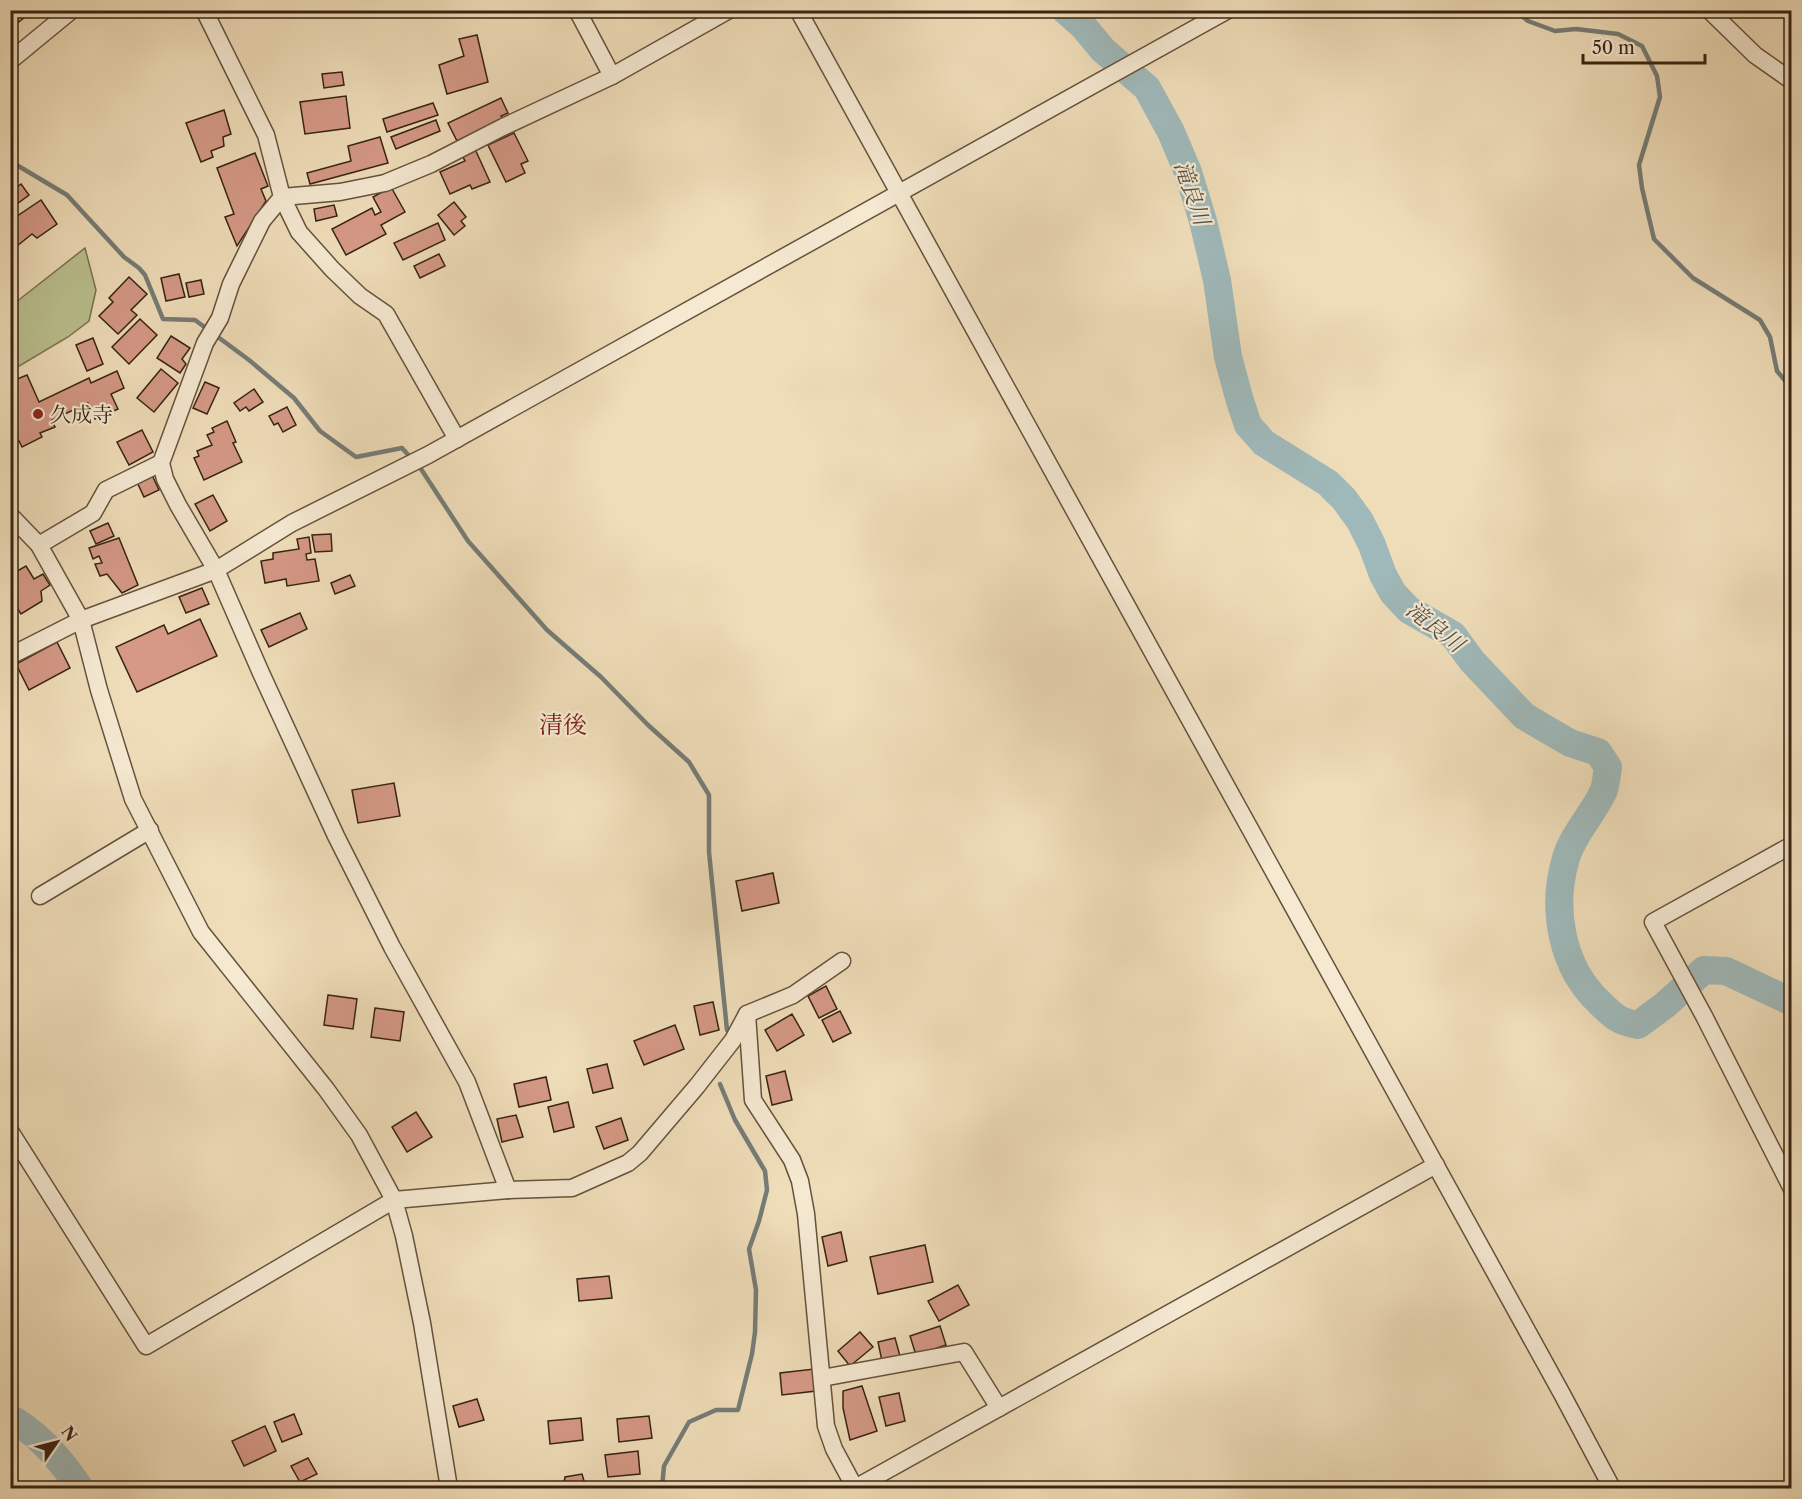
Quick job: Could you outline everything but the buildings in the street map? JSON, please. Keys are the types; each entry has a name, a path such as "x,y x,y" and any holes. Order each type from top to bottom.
{"street":[{"path":"10,61 72,10"},
{"path":"204,10 266,135 282,197 299,232 360,296 386,314 456,439"},
{"path":"577,10 612,76"},
{"path":"508,1190 467,1082 392,947 336,836 216,570 178,505 165,479 161,463 205,343 220,318 231,284 262,221 282,197 340,192 385,183 431,164 612,76 729,10"},
{"path":"798,10 1612,1488"},
{"path":"10,656 81,620 216,570 292,524 429,455 1228,10"},
{"path":"1709,10 1755,55 1791,81"},
{"path":"39,545 93,513 106,490 161,463"},
{"path":"10,515 39,545 81,620 99,690 133,799 201,932 360,1135 394,1200 422,1323 449,1488"},
{"path":"40,896 150,830"},
{"path":"1791,845 1653,922 1691,991 1791,1189"},
{"path":"10,1131 146,1346 394,1200 508,1190 572,1188 628,1163 640,1153 697,1086 733,1040 747,1014 793,995 842,961"},
{"path":"747,1014 753,1100 792,1160 802,1192 826,1426 834,1449 855,1488 1436,1165"},
{"path":"822,1378 964,1352 999,1408"}],"green space":[{"path":"85,248 96,290 89,321 68,337 11,371 11,306"}],"waterway":[{"name":"滝良川","path":"1065,10 1083,26 1103,50 1147,88 1171,132 1188,172 1203,221 1217,280 1228,357 1248,425 1264,443 1328,483 1344,499 1360,521 1393,593 1409,610 1453,635 1472,661 1524,716 1570,743 1598,752 1608,767 1604,790 1569,849 1560,897 1560,916 1568,954 1587,988 1617,1018 1638,1025 1665,1005 1704,970 1726,971 1792,1002"},
{"path":"1515,10 1528,21 1555,31 1576,29 1618,34 1642,46 1657,76 1660,97 1639,165 1654,239 1693,278 1760,320 1770,337 1777,371 1792,389"},
{"path":"10,161 67,195 124,257 139,268 145,275 163,319 195,320 249,360 294,398 320,431 356,457 402,448 421,469 468,541 547,630 601,677 648,725 689,762 709,795 709,852 727,1030"},
{"path":"662,1488 664,1466 689,1422 716,1410 738,1410 752,1354 756,1290 749,1249 767,1190 765,1171 735,1120 720,1084"},
{"path":"10,1418 49,1449 80,1488"}],"place":[{"name":"久成寺","path":"38,414"}],"district":[{"name":"清後","path":"563,724"}]}
